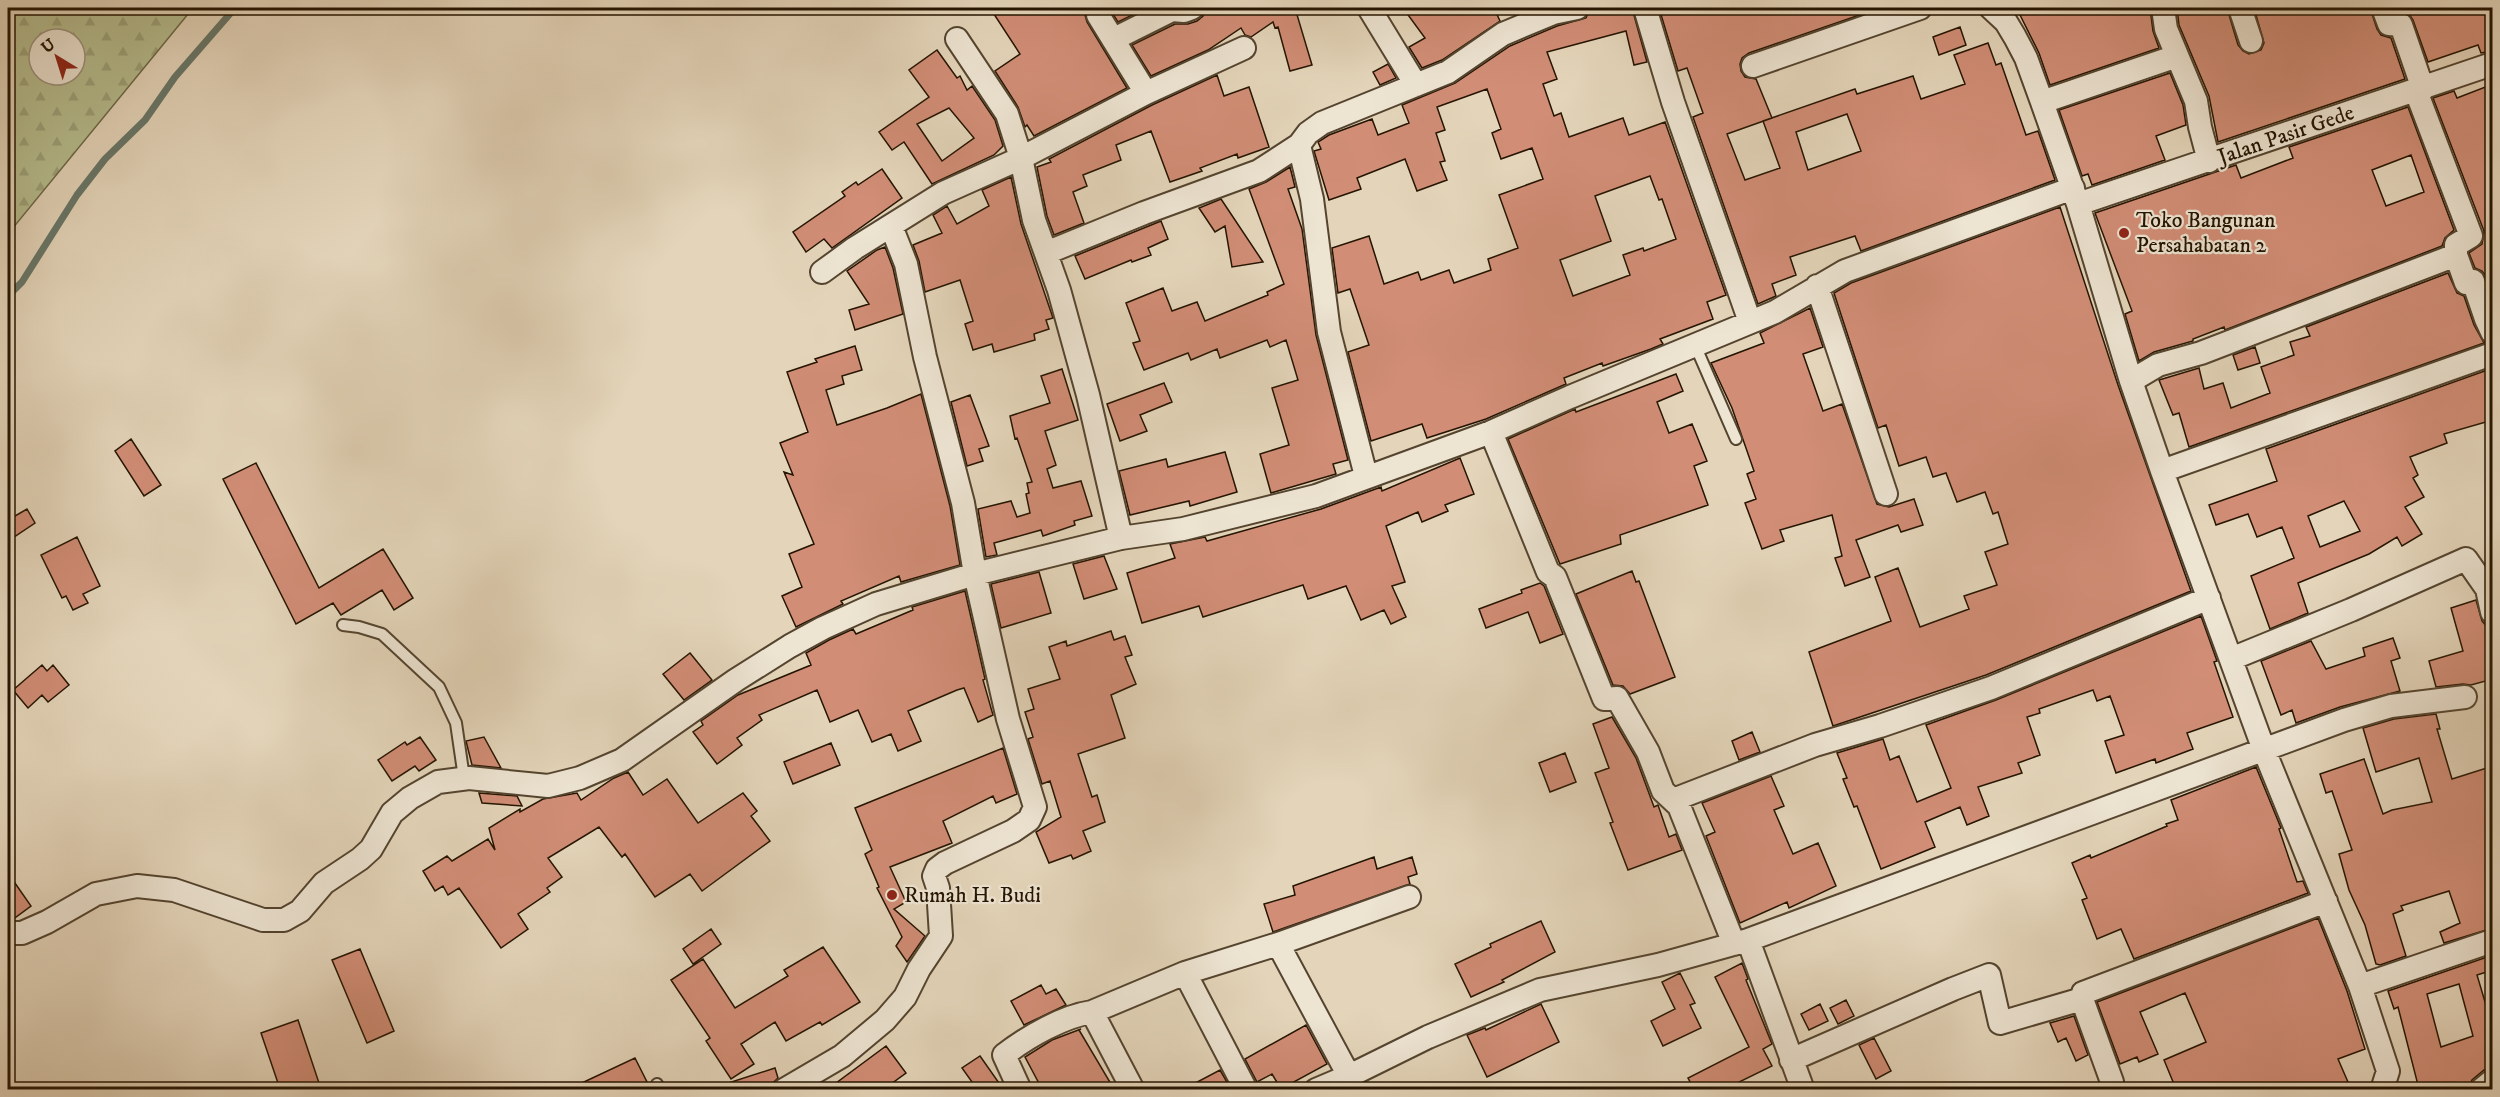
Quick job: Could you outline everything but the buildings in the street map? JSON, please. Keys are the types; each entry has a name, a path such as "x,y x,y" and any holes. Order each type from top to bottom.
{"street":[{"path":"1114,39 1172,10 1184,11 1192,8"},
{"path":"1369,8 1416,85"},
{"path":"1046,253 1144,213 1259,171 1299,145 1308,133 1322,123 1448,72 1503,34 1553,13 1577,8"},
{"path":"1645,8 1672,102 1750,322"},
{"path":"1752,66 1920,8"},
{"path":"1991,8 2006,22 2026,58 2075,196 2131,381 2162,471 2264,750 2360,986 2388,1083"},
{"path":"2163,8 2166,29 2196,101 2199,127 2209,161"},
{"path":"2240,8 2252,41"},
{"path":"2383,8 2389,24 2401,25 2419,90 2471,237 2456,245 2456,255 2466,283 2483,277 2486,319 2493,332"},
{"path":"1098,15 1146,93"},
{"path":"957,39 1007,114 1021,158 1034,220 1088,395 1122,538"},
{"path":"822,272 855,248 943,193 1021,158 1146,93 1244,48"},
{"path":"2042,102 2177,56"},
{"name":"Jalan Pasir Gede","path":"8,933 22,933 47,922 96,894 137,886 174,890 263,920 284,920 300,911 324,883 366,854 392,813 410,798 438,782 464,778 548,786 580,778 622,760 736,680 823,628 876,604 975,574 1122,538 1183,529 1305,499 1491,432 1775,312 1845,271 2075,196 2209,161 2493,64"},
{"path":"1299,145 1312,199 1329,332 1366,476"},
{"path":"784,1089 842,1056 885,1020 905,997 940,936 938,888 934,876 937,869 1012,831 1032,815 1035,807 1034,797 1008,718 975,574 963,504 925,357 906,264 891,226"},
{"path":"2131,381 2158,365 2201,353 2456,255"},
{"path":"1817,286 1886,494"},
{"path":"2162,471 2493,354"},
{"path":"1491,432 1548,572 1556,577 1604,699 1617,698 1648,752 1663,791 1679,806 1741,942 1803,1089"},
{"path":"2231,659 2351,610 2466,559 2490,589 2493,612"},
{"path":"1673,800 1815,745 1880,726 1991,688 2209,598"},
{"path":"1316,1089 1349,1076 1428,1036 1540,990 1658,964 1741,942 2344,720 2391,706 2465,697"},
{"path":"1020,1089 1004,1055 1018,1044 1077,1014 1092,1012 1185,973 1278,944 1409,897"},
{"path":"2112,1082 2082,999 2083,993 2326,901"},
{"path":"2360,986 2493,941"},
{"path":"1278,944 1349,1076"},
{"path":"1185,973 1186,980 1246,1089"},
{"path":"1791,1060 1989,975 2000,1023 2082,999"},
{"path":"1092,1012 1132,1089"},
{"path":"2481,1089 2493,1081"}],"lane":[{"path":"1695,345 1736,439"},
{"path":"343,625 382,634 440,687 456,723 464,778"}],"green space":[{"path":"8,8 193,8 8,234"}],"waterway":[{"path":"8,296 22,282 77,195 105,159 145,120 175,77 235,8 248,8"}],"place":[{"name":"Toko Bangunan Persahabatan 2","path":"2124,233"},
{"name":"Rumah H. Budi","path":"892,895"}]}
